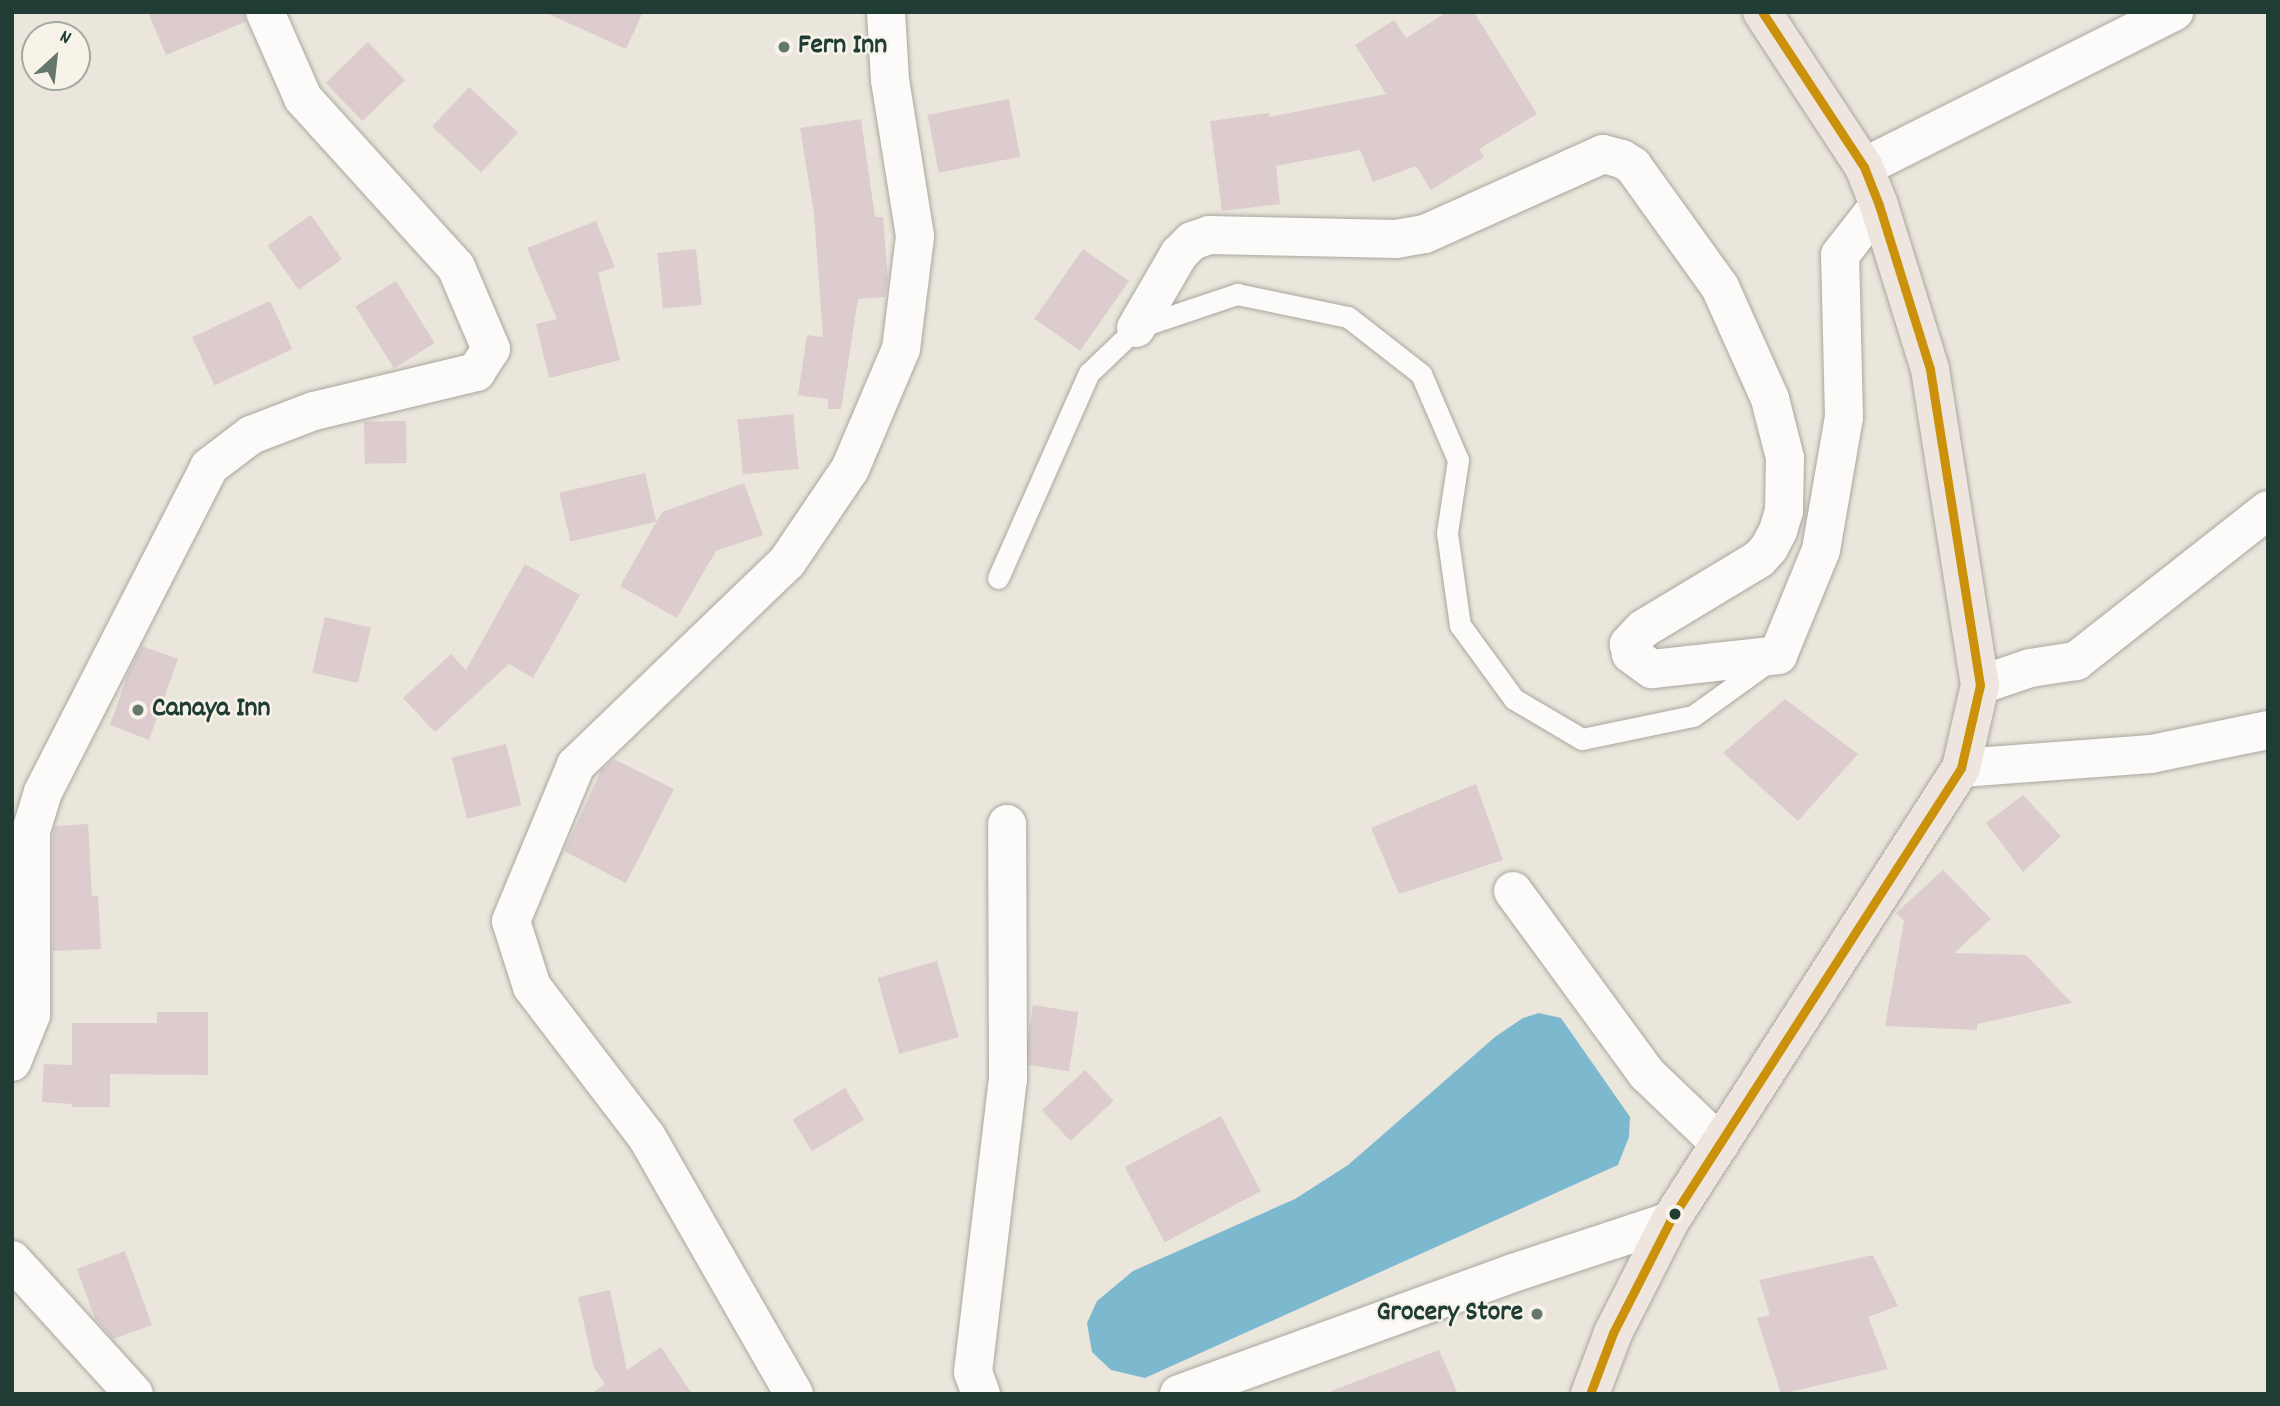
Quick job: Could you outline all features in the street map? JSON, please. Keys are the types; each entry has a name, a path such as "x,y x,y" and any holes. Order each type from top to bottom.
{"highway":[{"path":"1590,1394 1613,1333 1670,1221 1961,768 1980,685 1930,369 1879,205 1864,167 1762,12"}],"street":[{"path":"12,1062 31,1015 31,831 43,792 209,467 251,435 314,411 476,372 491,349 456,267 303,98 265,12"},
{"path":"794,1394 646,1136 532,987 511,921 576,765 787,562 850,469 901,349 915,236 890,80 886,12"},
{"path":"1864,167 2174,12"},
{"path":"1136,328 1179,254 1192,241 1209,235 1396,239 1425,234 1603,153 1622,159 1633,166 1720,288 1770,400 1785,458 1784,511 1769,548 1759,559 1643,629 1629,644 1631,654 1652,669 1778,655 1821,550 1844,417 1840,255 1879,205"},
{"path":"1980,685 2030,668 2077,661 2268,510"},
{"path":"1961,768 2151,754 2268,730"},
{"path":"981,1394 973,1373 1008,1079 1007,824"},
{"path":"1513,891 1647,1074 1720,1144"},
{"path":"1179,1394 1513,1273 1670,1221"},
{"path":"12,1260 134,1394"}],"lane":[{"path":"998,578 1089,373 1136,328 1237,294 1348,317 1421,374 1458,460 1447,533 1460,625 1514,699 1582,739 1693,716 1778,655"}],"water":[{"path":"1539,1013 1561,1018 1630,1117 1629,1137 1618,1165 1145,1378 1111,1370 1092,1352 1087,1323 1097,1301 1133,1271 1295,1199 1348,1165 1495,1037 1523,1018"}],"building":[{"path":"148,12 244,12 245,22 166,55"},
{"path":"544,12 643,12 626,49"},
{"path":"1447,12 1474,12 1537,114 1479,149 1484,157 1431,190 1416,166 1373,182 1360,150 1276,166 1280,204 1222,211 1210,121 1269,113 1269,117 1386,94 1355,45 1394,20 1406,38"},
{"path":"368,42 405,80 362,121 326,83"},
{"path":"469,87 518,133 481,172 432,126"},
{"path":"1009,99 1020,157 939,173 928,115"},
{"path":"861,119 875,217 883,217 888,279 885,297 858,299 841,409 828,409 828,399 798,395 807,335 823,337 814,214 800,128"},
{"path":"311,215 342,259 299,290 268,245"},
{"path":"596,221 615,267 598,273 620,360 549,378 536,324 557,319 527,248"},
{"path":"696,249 702,305 663,309 657,253"},
{"path":"1083,249 1129,281 1080,351 1034,319"},
{"path":"396,281 435,343 394,368 355,306"},
{"path":"270,301 292,349 214,385 192,337"},
{"path":"793,414 799,469 743,475 737,420"},
{"path":"406,421 407,463 365,464 364,422"},
{"path":"645,473 656,522 571,542 559,493"},
{"path":"744,483 763,535 716,551 677,618 620,586 662,512"},
{"path":"525,564 580,595 533,678 509,664 435,732 403,698 451,654 466,670"},
{"path":"325,617 371,628 358,683 312,673"},
{"path":"142,646 178,659 149,740 110,725 128,673"},
{"path":"1785,699 1858,754 1798,821 1723,753"},
{"path":"506,744 521,805 467,819 452,758"},
{"path":"614,759 674,789 626,883 564,851 601,771"},
{"path":"1476,784 1503,860 1399,894 1371,828"},
{"path":"2023,795 2061,836 2023,872 1986,823"},
{"path":"88,824 92,896 98,896 101,949 53,951 55,826"},
{"path":"1943,870 1991,919 1954,953 2026,955 2072,1003 1977,1024 1977,1030 1885,1026 1904,921 1896,913"},
{"path":"937,961 959,1037 899,1054 877,978"},
{"path":"1033,1005 1078,1012 1069,1071 1024,1064"},
{"path":"157,1012 208,1012 208,1075 110,1074 110,1107 72,1107 72,1104 42,1102 44,1064 72,1065 72,1023 157,1023"},
{"path":"1085,1070 1114,1101 1070,1141 1042,1110"},
{"path":"845,1088 864,1120 812,1151 793,1119"},
{"path":"1221,1116 1261,1191 1165,1242 1125,1167"},
{"path":"125,1251 152,1325 113,1339 95,1319 77,1269"},
{"path":"1873,1255 1898,1306 1868,1317 1888,1369 1781,1394 1757,1318 1770,1315 1759,1280"},
{"path":"610,1290 627,1370 661,1347 692,1394 591,1394 605,1384 594,1368 578,1297"},
{"path":"1439,1350 1458,1394 1331,1394 1331,1391"}],"transit line":[{"path":"1590,1394 1613,1333 1670,1221 1961,768 1980,685 1930,369 1879,205 1864,167 1762,12"}],"place":[{"name":"Fern Inn","path":"784,47"},
{"name":"Canaya Inn","path":"138,710"},
{"name":"Grocery Store","path":"1537,1314"}]}
